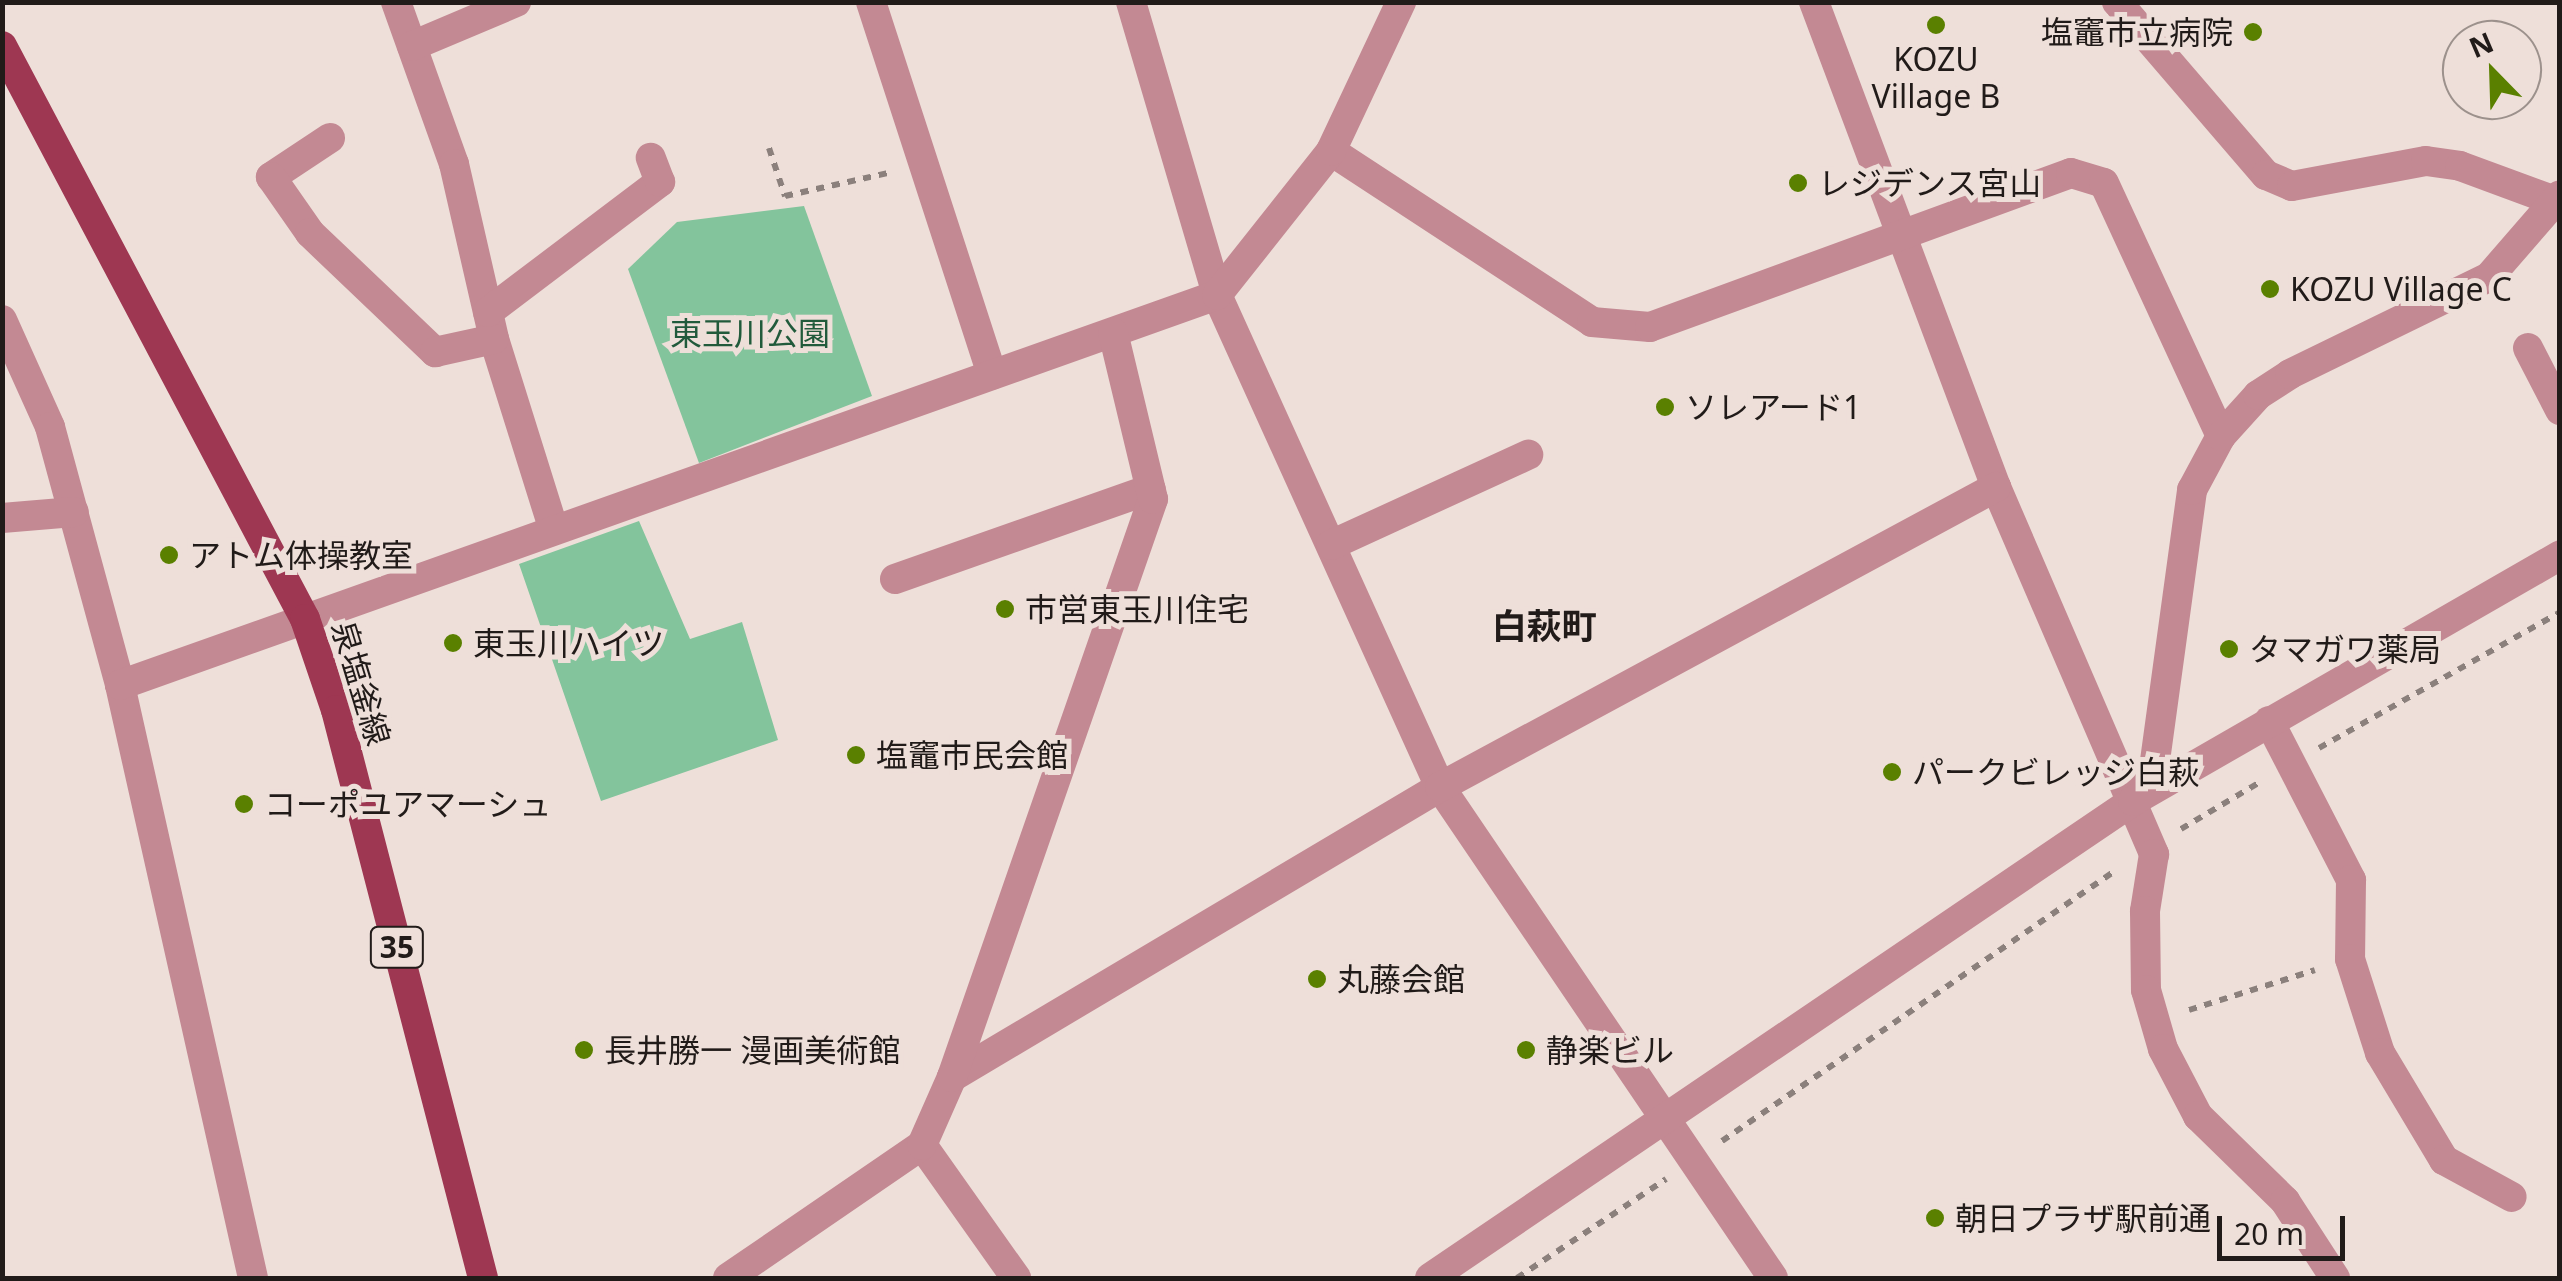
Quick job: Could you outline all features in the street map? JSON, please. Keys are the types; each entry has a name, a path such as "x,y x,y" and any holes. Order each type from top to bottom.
{"main road":[{"name":"泉塩釜線","path":"2,46 304,618 336,710 483,1278"}],"street":[{"path":"396,2 454,164 491,326 554,530"},
{"path":"412,46 516,2"},
{"path":"871,2 992,375"},
{"path":"1131,2 1217,295 1440,787 1772,1278"},
{"path":"120,685 1217,295 1332,151 1401,2"},
{"path":"1814,2 1996,487 2142,795 2151,847 2146,990 2155,1022 2198,1116 2285,1201 2335,1278"},
{"path":"2117,2 2266,175 2292,186 2426,162 2460,166 2557,198 2489,277 2290,374 2258,395 2221,436 2192,490 2142,795"},
{"path":"330,138 271,177 310,233 435,352 491,326 660,182 651,158"},
{"path":"1332,151 1592,322 1650,327 2072,173 2104,183 2221,436"},
{"path":"2,320 50,427 120,685 253,1278"},
{"path":"728,1278 922,1145 952,1077 1153,499 1113,333"},
{"path":"2528,348 2560,410"},
{"path":"1331,545 1528,456"},
{"path":"952,1077 1440,787 1996,487"},
{"path":"895,579 1151,489"},
{"path":"2,518 74,512"},
{"path":"1430,1278 2142,795 2560,556"},
{"path":"2268,721 2352,880 2350,959 2380,1053 2444,1160 2512,1198"},
{"path":"922,1145 1016,1278"}],"path":[{"path":"769,148 785,196 924,165"},
{"path":"1518,1278 2151,847 2560,612"},
{"path":"2155,1022 2350,959"}],"green space":[{"name":"東玉川公園","path":"804,206 872,396 699,463 628,269 677,222"},
{"path":"639,521 690,639 742,622 778,740 601,801 519,564"}],"place":[{"name":"KOZU Village B","path":"1936,25"},
{"name":"塩竈市立病院","path":"2253,32"},
{"name":"レジデンス宮山","path":"1798,183"},
{"name":"KOZU Village C","path":"2270,289"},
{"name":"ソレアード1","path":"1665,407"},
{"name":"アトム体操教室","path":"169,555"},
{"name":"市営東玉川住宅","path":"1005,609"},
{"name":"東玉川ハイツ","path":"453,643"},
{"name":"タマガワ薬局","path":"2229,649"},
{"name":"塩竈市民会館","path":"856,755"},
{"name":"パークビレッジ白萩","path":"1892,772"},
{"name":"コーポユアマーシュ","path":"244,804"},
{"name":"丸藤会館","path":"1317,979"},
{"name":"長井勝一 漫画美術館","path":"584,1050"},
{"name":"静楽ビル","path":"1526,1050"},
{"name":"朝日プラザ駅前通","path":"1935,1218"}],"district":[{"name":"白萩町","path":"1544,626"}]}
